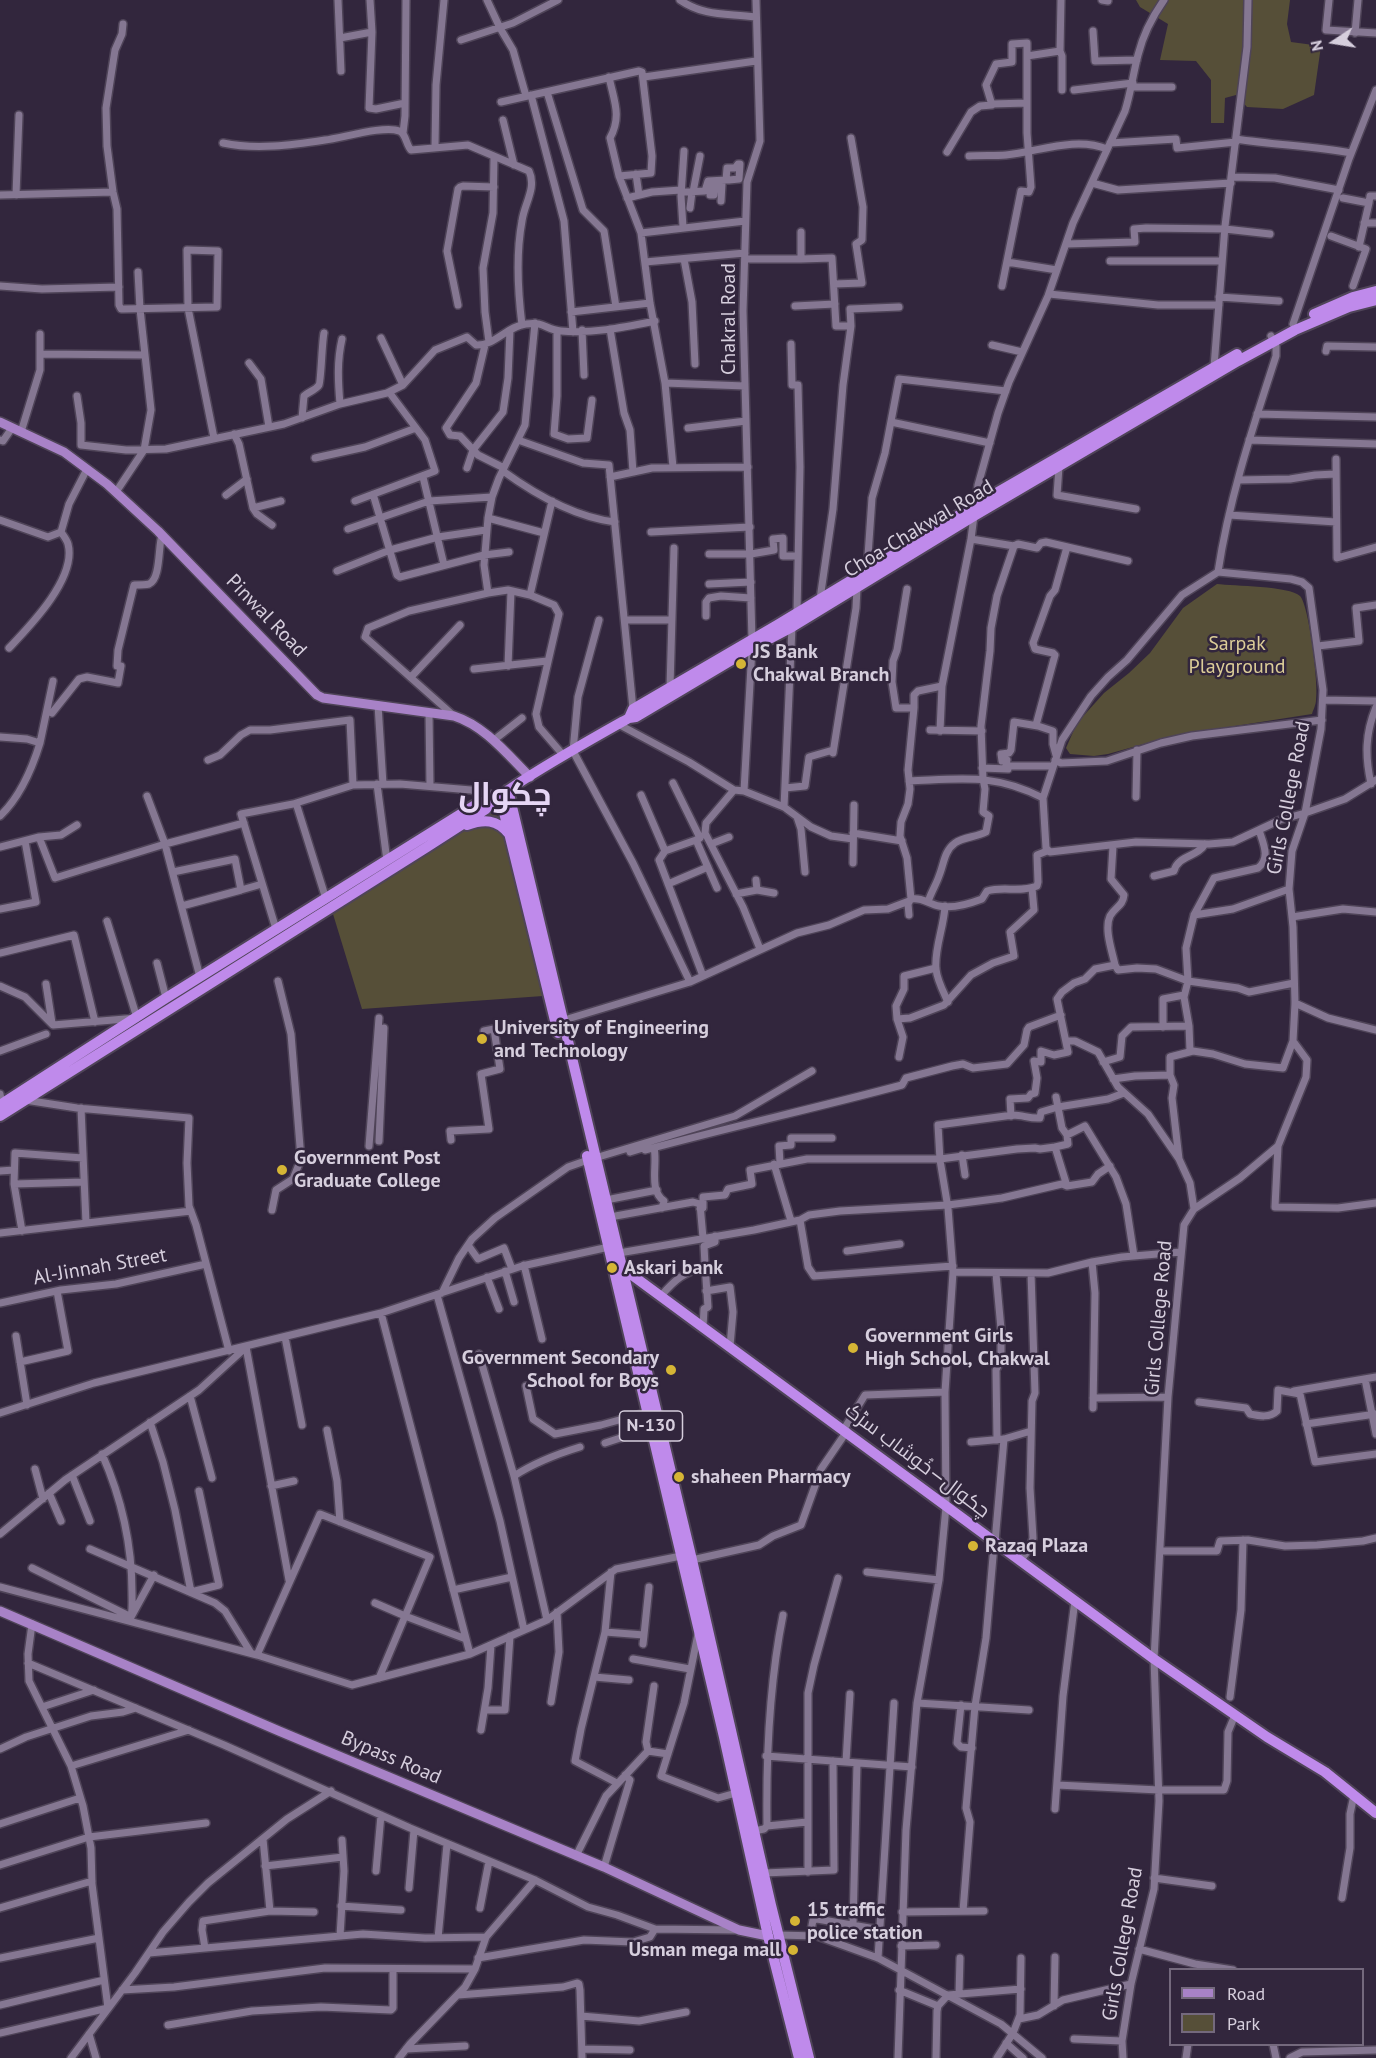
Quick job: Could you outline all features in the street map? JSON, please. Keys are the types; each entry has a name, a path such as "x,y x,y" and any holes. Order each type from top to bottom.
{"highway":[{"path":"631,714 670,687 752,644 867,570 975,511 1214,367 1333,305 1376,291"},
{"name":"Choa-Chakwal Road","path":"489,803 631,714 636,717 752,644 792,627 857,588 975,511 1059,467 1272,338 1376,300"},
{"name":"N-130","path":"504,793 509,834 559,1021"},
{"name":"N-130","path":"504,793 613,1254 692,1560 764,1873 770,1922"},
{"path":"0,1116 451,832 486,809 489,803 480,802 1,1101"},
{"path":"451,832 471,823 487,821 498,824 509,834"},
{"name":"N-130","path":"591,1159 610,1217 613,1254"},
{"name":"چکوال—خُوشاب سڑک","path":"613,1254 623,1268 845,1430 994,1543 1154,1659 1267,1737 1325,1772 1376,1814"},
{"name":"N-130","path":"623,1268 651,1428 736,1793 770,1922 799,2058"},
{"name":"N-130","path":"774,1940 809,2058"}],"main road":[{"name":"Pinwal Road","path":"0,422 64,452 116,492 162,535 316,695 323,698 429,712 468,720 494,740 530,777"},
{"name":"Bypass Road","path":"0,1611 54,1636 604,1867 739,1930 774,1940"}],"street":[{"path":"338,0 341,71"},
{"path":"370,0 372,32 369,108 375,109 405,103"},
{"path":"406,0 403,133 407,146 411,150 468,145 530,171 532,176 531,190 522,220 518,291 522,324"},
{"path":"435,147 436,85 444,0"},
{"path":"486,0 513,50 564,221 573,332"},
{"path":"461,40 500,28 558,0"},
{"path":"680,0 712,15 755,17"},
{"name":"Chakral Road","path":"744,791 752,644 743,311 747,182 760,141 756,0"},
{"path":"1061,0 1062,90"},
{"path":"940,731 942,686 971,539 978,485 1005,391 1049,294 1066,244 1125,111 1146,30 1164,0"},
{"path":"1214,367 1225,229 1247,47 1248,0"},
{"path":"1329,0 1326,30 1376,33"},
{"path":"1355,33 1358,0"},
{"path":"123,24 122,34 115,50 106,108 107,146 117,209 121,309 140,309 188,308 218,307 218,251 187,250 188,308 214,438"},
{"path":"1094,31 1095,61 1137,60"},
{"path":"340,39 372,32"},
{"path":"992,104 986,85 996,64 1012,62 1012,44 1027,43 1031,188 1029,192 1021,191 1002,286"},
{"path":"1027,56 1060,51"},
{"path":"644,77 756,61"},
{"path":"501,102 639,71 644,77 652,156 651,173 619,176"},
{"path":"609,77 618,119 610,138 619,176 641,233 650,303 665,383 673,467"},
{"path":"1074,90 1133,85 1172,87"},
{"path":"1293,324 1351,153 1373,108 1376,90"},
{"path":"547,92 583,210 604,231 616,307"},
{"path":"947,152 971,112 980,105 1027,104"},
{"path":"16,195 19,115"},
{"path":"503,120 514,165"},
{"path":"223,143 249,147 324,141 385,130 399,130 403,133"},
{"path":"834,284 862,283 856,244 862,240 863,207 851,138"},
{"path":"969,156 1005,155 1060,145 1108,146 1176,139 1177,148 1236,141 1315,146 1351,153"},
{"path":"684,152 691,191 690,207"},
{"path":"683,227 699,156"},
{"path":"494,157 493,213 483,268 487,344 477,383 446,428 450,435 460,436 478,454 552,501 597,520 615,522"},
{"path":"706,183 726,180 727,168 735,168 740,164 739,179 729,180"},
{"path":"636,174 639,195"},
{"path":"1092,183 1118,190 1275,178 1339,190"},
{"path":"706,183 747,182"},
{"path":"627,198 639,195 705,191 706,183"},
{"path":"715,189 714,195 710,195 711,185 722,184 721,201"},
{"path":"458,305 447,252 458,189 464,186 494,187"},
{"path":"0,195 113,192"},
{"path":"1359,247 1370,196 1376,196"},
{"path":"1343,198 1368,203"},
{"path":"641,233 745,221"},
{"path":"1364,223 1376,223"},
{"path":"1066,244 1135,242 1134,229 1186,227 1270,234"},
{"path":"801,232 801,259"},
{"path":"1331,236 1366,249 1353,286"},
{"path":"645,262 745,256 832,258 836,326 851,326"},
{"path":"684,259 692,302 695,364"},
{"path":"1110,261 1222,261"},
{"path":"1007,262 1057,270"},
{"path":"116,492 144,450 151,410 138,272"},
{"path":"0,286 42,289 119,287"},
{"path":"1049,294 1158,305 1219,301 1279,301"},
{"path":"571,312 650,303"},
{"path":"795,306 835,304"},
{"path":"820,599 833,509 843,385 851,326 850,309 899,307"},
{"path":"77,396 82,430 81,445 144,450 166,449 269,427 340,404 389,392 403,385 435,350 467,337 476,345 487,344 522,324 541,323 551,330 573,332 610,329 655,321"},
{"path":"488,593 484,555 488,518 492,497 525,425 535,323"},
{"path":"610,329 624,413 630,430 633,471"},
{"path":"467,468 473,450 503,412 508,378 510,330"},
{"path":"582,330 584,375"},
{"path":"557,331 557,396 554,434 568,439 587,438 592,400"},
{"path":"302,418 304,396 321,383 320,355 324,333"},
{"path":"0,440 3,441 17,430 40,370 40,334"},
{"path":"381,338 403,385"},
{"path":"1047,851 1043,798 1062,740 1091,696 1134,653 1182,595 1218,572 1238,480 1276,356 1276,346 1272,338"},
{"path":"340,404 337,374 342,339"},
{"path":"791,344 792,385 798,385 800,467 797,613"},
{"path":"992,345 1022,352"},
{"path":"1326,351 1327,346 1376,347"},
{"path":"40,354 145,355"},
{"path":"249,363 261,379 269,427"},
{"path":"867,570 872,498 899,379 1005,391"},
{"path":"665,383 745,386"},
{"path":"355,501 434,473 435,468 425,440 389,392"},
{"path":"1257,414 1376,417"},
{"path":"688,428 746,421"},
{"path":"891,422 990,443"},
{"path":"315,458 366,447 416,428"},
{"path":"234,434 239,444 253,508 256,514 273,525"},
{"path":"518,440 583,463 609,465 625,620 631,714"},
{"path":"1249,440 1376,444"},
{"path":"1336,459 1337,558 1376,547"},
{"path":"610,477 652,468 748,467"},
{"path":"1059,467 1057,495 1136,509"},
{"path":"9,648 46,607 64,575 68,544 61,532 69,504 87,469"},
{"path":"1238,480 1290,479 1335,474"},
{"path":"423,477 444,565"},
{"path":"226,495 247,479"},
{"path":"373,494 397,575 400,577 484,555 509,552"},
{"path":"348,529 429,501 492,497"},
{"path":"253,508 281,501"},
{"path":"530,595 552,501"},
{"path":"1229,515 1336,522"},
{"path":"488,518 544,533"},
{"path":"0,520 48,537 61,532"},
{"path":"651,532 750,527"},
{"path":"337,571 390,550 438,537 486,530"},
{"path":"52,713 79,679 87,677 118,683 121,666 117,666 118,650 134,585 149,584 154,580 158,570 162,535"},
{"path":"709,554 750,554 774,550 773,539 783,538 783,556 798,556"},
{"path":"971,539 1037,548 1043,542 1128,561"},
{"path":"928,902 946,854 956,841 986,832 989,816 983,812 985,789 982,768 982,731 991,628 997,596 1014,546"},
{"path":"1036,725 1055,655 1035,649 1033,644 1050,596 1055,590 1067,547"},
{"path":"670,687 674,548"},
{"name":"Girls College Road","path":"1218,572 1291,579 1302,582 1309,588 1323,700 1322,720 1305,813 1292,851 1288,889 1292,917 1295,1003 1293,1041"},
{"path":"709,584 751,582"},
{"path":"785,788 805,786 809,757 833,752 856,608 857,588"},
{"path":"907,589 897,650 893,661 892,682 896,708 914,708"},
{"path":"508,666 511,591"},
{"path":"454,716 365,637 368,628 409,611 488,593 511,591 530,595 554,605 559,614 547,661 536,722 568,753 633,863 690,982"},
{"path":"706,616 709,598 721,596 751,598"},
{"path":"1318,646 1359,641 1356,608 1376,605"},
{"path":"568,753 578,697 598,620"},
{"path":"625,620 672,620"},
{"path":"411,677 460,625"},
{"path":"784,807 792,627"},
{"path":"474,669 547,661"},
{"path":"0,816 17,794 34,761 40,743 52,681"},
{"path":"909,915 907,858 900,836 901,822 908,804 908,770 915,692 942,686"},
{"path":"1323,700 1376,701"},
{"path":"378,705 380,784 387,861"},
{"path":"559,1021 690,982 796,933 829,925 864,910 888,909 920,898 945,906 956,906 982,899 987,891 997,888 1017,891 1032,888 1037,886 1038,882 1037,855 1047,851 1148,842 1205,844 1233,842 1280,820 1345,799 1373,782 1365,753 1368,729 1376,707"},
{"path":"429,712 430,786"},
{"path":"494,740 522,718"},
{"path":"208,760 220,755 241,735 250,730 270,730 350,720 353,785"},
{"path":"982,768 1008,768 1054,760 1061,763 1107,762 1137,750 1192,736 1322,720"},
{"path":"1004,783 1008,768 1007,760 1002,761 1001,754 1009,753 1011,750 1014,723 1036,725 1053,731 1054,760"},
{"path":"618,724 689,762 734,790 744,791 784,807 811,827 831,836 902,841"},
{"path":"930,730 982,731"},
{"path":"0,737 27,739 40,743"},
{"path":"1136,797 1137,750"},
{"path":"909,781 970,777 1020,787 1043,798"},
{"path":"673,783 700,838 665,851 659,860 703,976"},
{"path":"276,929 241,814 296,803 353,785 430,786 504,793"},
{"path":"734,790 706,824 705,833 736,894 760,949"},
{"path":"641,795 665,851"},
{"path":"147,796 165,844 200,977"},
{"path":"296,803 326,898"},
{"path":"854,805 854,863"},
{"path":"797,817 801,829 801,852 805,872"},
{"path":"39,837 55,878 165,844 244,823"},
{"path":"0,847 39,837 61,836 77,825"},
{"path":"1190,1051 1184,995 1188,981 1186,948 1194,915 1214,878 1258,868 1263,864 1265,847 1259,830"},
{"path":"711,844 729,837"},
{"path":"696,840 717,888"},
{"path":"0,909 36,902 25,841"},
{"path":"1154,876 1173,871 1177,863 1202,850 1205,844"},
{"path":"1113,846 1111,879 1124,895 1123,901 1109,920 1109,934 1115,965 1119,970 1156,969 1188,981 1238,988 1249,992 1294,983"},
{"path":"173,872 235,859 241,890"},
{"path":"668,884 708,867"},
{"path":"756,880 757,890"},
{"path":"182,906 262,884"},
{"path":"897,1019 917,1016 948,1002 971,975 993,963 1014,956 1010,932 1034,910 1032,888"},
{"path":"1194,915 1233,909 1288,889"},
{"path":"736,894 757,890 774,893"},
{"path":"945,906 936,968 948,1002"},
{"path":"1292,917 1342,909 1376,912"},
{"path":"0,986 25,997 53,1025 137,1018 107,921"},
{"path":"0,953 74,935 95,1022"},
{"path":"157,963 166,998"},
{"path":"1011,1116 1010,1099 1028,1098 1035,1093 1037,1078 1034,1061 1041,1062 1041,1051 1054,1055 1068,1052 1057,999 1062,992 1074,983 1085,979 1095,969 1115,965"},
{"path":"899,1057 903,1037 897,1019 896,1006 904,989 904,976 936,968"},
{"path":"272,1210 276,1190 292,1179 302,1159 292,1044 278,981"},
{"path":"46,984 53,1025"},
{"path":"1163,1027 1163,999 1184,995"},
{"path":"1295,1003 1328,1018 1376,1030"},
{"path":"629,1148 630,1152 654,1148 890,1088 903,1084 906,1078 952,1066 963,1064 973,1068 1007,1064 1024,1045 1029,1027 1061,1015"},
{"path":"369,1146 379,1018"},
{"path":"1103,1062 1120,1057 1120,1042 1128,1029 1136,1026 1189,1026"},
{"path":"379,1141 384,1028"},
{"path":"452,1140 450,1131 489,1129 481,1074 500,1070 494,1029 484,1031"},
{"path":"0,1051 46,1034"},
{"path":"1066,1041 1075,1041 1098,1052 1124,1093 1148,1114 1179,1159 1190,1183 1194,1209 1240,1178 1278,1146"},
{"path":"1179,1159 1170,1057 1190,1051 1213,1054 1245,1064 1283,1068 1293,1041"},
{"path":"1293,1041 1307,1060 1306,1077 1278,1146 1275,1207 1338,1208 1376,1203"},
{"path":"524,1630 500,1521 439,1294 468,1245 495,1218 568,1167 735,1116 812,1071"},
{"path":"1113,1079 1170,1075"},
{"path":"898,2058 906,1830 917,1703 939,1580 946,1507 945,1392 953,1269 938,1125 1024,1115 1030,1119 1040,1118 1041,1112 1108,1099 1124,1093"},
{"path":"700,1209 703,1208 703,1197 725,1195 728,1190 752,1184 750,1170 777,1163 821,1158 940,1159 1068,1144 1067,1135 1062,1128 1056,1097"},
{"path":"25,1100 81,1108 189,1118 187,1163 190,1211 229,1351"},
{"path":"81,1108 86,1223"},
{"path":"1067,1135 1085,1126 1110,1166 1126,1204 1134,1256"},
{"path":"791,1221 777,1163 779,1146 791,1145 791,1138 832,1138"},
{"path":"1056,1147 1067,1186"},
{"path":"654,1148 657,1190 659,1197 664,1201 662,1208"},
{"path":"22,1231 14,1184 15,1153 83,1158"},
{"path":"962,1155 965,1175"},
{"path":"0,1413 94,1383 381,1313 524,1265 613,1254 800,1220 809,1215 948,1205 1002,1198 1062,1184 1067,1186 1092,1182 1098,1174 1110,1166"},
{"path":"0,1171 14,1170"},
{"path":"14,1184 84,1182"},
{"path":"606,1200 657,1190"},
{"path":"610,1217 693,1202 700,1204 703,1238"},
{"name":"Girls College Road","path":"1122,2058 1122,2041 1131,1984 1154,1878 1159,1790 1154,1659 1168,1397 1184,1225 1194,1209"},
{"path":"0,1233 190,1211"},
{"path":"800,1220 808,1267 814,1276 953,1269 996,1274 1048,1273 1092,1262 1181,1252"},
{"path":"703,1327 704,1309 708,1307 704,1246 715,1242 715,1236"},
{"path":"847,1251 900,1244"},
{"path":"468,1245 478,1259 504,1248 514,1302"},
{"path":"1092,1262 1095,1293 1093,1408"},
{"name":"Al-Jinnah Street","path":"0,1303 57,1291 116,1284 206,1264"},
{"path":"524,1265 542,1339"},
{"path":"661,1296 683,1273 705,1266"},
{"path":"1020,1561 1032,1544 1031,1431 1032,1401 1035,1393 1031,1273"},
{"path":"963,1911 970,1822 966,1808 975,1706 986,1638 1000,1439 996,1370 1001,1360 1001,1329 996,1274"},
{"path":"487,1277 498,1309"},
{"path":"706,1291 730,1287 733,1312 730,1346"},
{"path":"20,1362 68,1351 57,1291"},
{"path":"381,1313 470,1654"},
{"path":"16,1336 27,1405"},
{"path":"285,1337 302,1425"},
{"path":"0,1533 72,1475 199,1390 246,1347"},
{"path":"246,1347 289,1582"},
{"path":"478,1354 514,1476 547,1620"},
{"path":"1288,1392 1376,1377"},
{"path":"1365,1379 1376,1434"},
{"path":"526,1386 533,1419 555,1434 602,1425 648,1412"},
{"path":"1199,1402 1246,1408 1250,1414 1265,1416 1277,1412 1278,1390 1300,1394 1315,1462 1376,1454"},
{"path":"692,1560 759,1545 773,1536 801,1525 821,1469 865,1395 945,1392"},
{"path":"190,1396 212,1478"},
{"path":"1093,1398 1168,1397"},
{"path":"1306,1424 1374,1415"},
{"path":"150,1422 175,1510 191,1592"},
{"path":"605,1443 651,1428"},
{"path":"327,1430 337,1481 340,1522"},
{"path":"971,1442 1000,1439 1031,1431"},
{"path":"514,1476 525,1468 580,1447"},
{"path":"102,1454 113,1479 125,1520 132,1566 131,1619"},
{"path":"35,1468 43,1499"},
{"path":"72,1475 90,1521"},
{"path":"271,1486 294,1481"},
{"path":"191,1592 219,1585 199,1491"},
{"path":"49,1493 60,1521"},
{"path":"254,1654 320,1514 430,1557 379,1678"},
{"path":"1160,1551 1217,1551 1220,1541 1243,1540 1285,1545 1317,1545 1376,1538"},
{"path":"1230,1697 1241,1610 1243,1540"},
{"path":"90,1549 215,1603 225,1611 254,1654"},
{"path":"0,1587 131,1619 352,1685 470,1654 547,1620 616,1569 681,1556"},
{"path":"32,1568 131,1619"},
{"path":"611,1572 605,1632 575,1761 617,1784"},
{"path":"867,1572 939,1580"},
{"path":"131,1619 154,1575"},
{"path":"453,1590 512,1577"},
{"path":"808,1872 808,1693 838,1578"},
{"path":"642,1644 649,1587"},
{"path":"1055,1809 1064,1695 1075,1600"},
{"path":"375,1603 466,1639"},
{"path":"551,1702 559,1652 557,1612"},
{"path":"767,1826 766,1756 775,1658 783,1615"},
{"path":"32,1624 28,1663 29,1681 71,1766 89,1837 92,1881 108,2008"},
{"path":"699,1629 684,1703 661,1776 691,1790 718,1798 736,1793"},
{"path":"605,1632 644,1635"},
{"path":"485,1710 505,1710 510,1636"},
{"path":"482,1730 491,1645"},
{"path":"633,1659 690,1669"},
{"path":"28,1663 331,1791 414,1830 535,1880 588,1907 655,1929 739,1930"},
{"path":"594,1677 628,1680"},
{"path":"648,1751 646,1742 654,1686"},
{"path":"42,1707 94,1690"},
{"path":"846,1762 850,1694"},
{"path":"878,1958 894,1703"},
{"path":"917,1703 1029,1710"},
{"path":"961,1706 957,1743 961,1747 972,1748"},
{"path":"0,1749 26,1737 91,1716 136,1708"},
{"path":"1057,1785 1159,1790 1224,1790 1227,1781 1228,1732 1235,1715"},
{"path":"71,1766 189,1730"},
{"path":"576,1856 606,1796 648,1751"},
{"path":"648,1751 668,1754"},
{"path":"766,1756 912,1767"},
{"path":"764,1873 834,1870 832,1761"},
{"path":"853,1925 857,1762"},
{"path":"604,1867 630,1780 625,1775"},
{"path":"72,2057 163,1932 189,1902 208,1883 287,1819 331,1791"},
{"path":"1342,1898 1350,1848 1350,1814 1354,1795"},
{"path":"0,1824 80,1798"},
{"path":"376,1871 381,1815"},
{"path":"754,1831 765,1829 767,1826 807,1822"},
{"path":"0,1865 89,1837 206,1823"},
{"path":"409,1888 414,1830"},
{"path":"263,1839 270,1911"},
{"path":"340,1936 342,1840"},
{"path":"438,1938 447,1844"},
{"path":"265,1866 343,1857"},
{"path":"480,1908 489,1861"},
{"path":"1154,1878 1212,1886"},
{"path":"399,2058 458,1995 475,1969 486,1937 535,1880"},
{"path":"0,1908 92,1881"},
{"path":"341,1906 401,1910"},
{"path":"205,1948 202,1930 204,1921 270,1911 314,1911"},
{"path":"902,1912 984,1911"},
{"path":"810,1936 814,1919 881,1930"},
{"path":"478,1958 584,1940 633,1942 650,1937 655,1929"},
{"path":"149,1953 372,1934 438,1938 486,1937"},
{"path":"774,1940 817,1936 878,1958 1001,2024 1042,2058"},
{"path":"0,1958 99,1938"},
{"path":"901,1946 936,1945"},
{"path":"1139,1949 1195,1964 1220,1968"},
{"path":"1054,2006 1055,1957"},
{"path":"959,1994 960,1958"},
{"path":"997,2058 1019,2019 1021,1958"},
{"path":"122,1990 174,1987 325,1968 475,1969"},
{"path":"168,2025 263,2011 321,2007 391,2010 393,2008 393,1970"},
{"path":"0,2005 104,1980"},
{"path":"458,1995 579,1984 582,2058"},
{"path":"1019,2019 1038,2015 1063,2000 1131,1984"},
{"path":"936,2058 938,2006 948,1995 1021,1989"},
{"path":"899,1990 938,2006"},
{"path":"0,2033 108,2008"},
{"path":"581,2016 639,2021 686,2012"},
{"path":"89,2034 96,2058"},
{"path":"1074,2039 1122,2041"},
{"path":"1006,2043 1023,2058"},
{"path":"406,2049 465,2046"},
{"path":"1290,2058 1317,2048 1376,2050"},
{"path":"582,2049 630,2050"}],"green space":[{"path":"1136,0 1290,0 1287,24 1291,42 1321,46 1314,95 1283,109 1247,107 1236,95 1225,98 1224,123 1211,123 1211,80 1196,61 1160,60 1168,24 1140,7"},
{"name":"Sarpak Playground","path":"1217,584 1274,588 1300,596 1307,614 1315,663 1317,692 1312,714 1203,731 1158,740 1108,754 1094,756 1070,754 1066,748 1077,723 1104,693 1150,653 1183,608"},
{"path":"492,811 499,817 543,996 362,1009 333,914"}],"place":[{"name":"JS Bank Chakwal Branch","path":"741,664"},
{"name":"University of Engineering and Technology","path":"482,1039"},
{"name":"Government Post Graduate College","path":"282,1170"},
{"name":"Askari bank","path":"612,1268"},
{"name":"Government Girls High School, Chakwal","path":"853,1348"},
{"name":"Government Secondary School for Boys","path":"671,1370"},
{"name":"shaheen Pharmacy","path":"679,1477"},
{"name":"Razaq Plaza","path":"973,1546"},
{"name":"15 traffic police station","path":"795,1921"},
{"name":"Usman mega mall","path":"793,1950"}],"district":[{"name":"چکوال","path":"505,796"}]}
